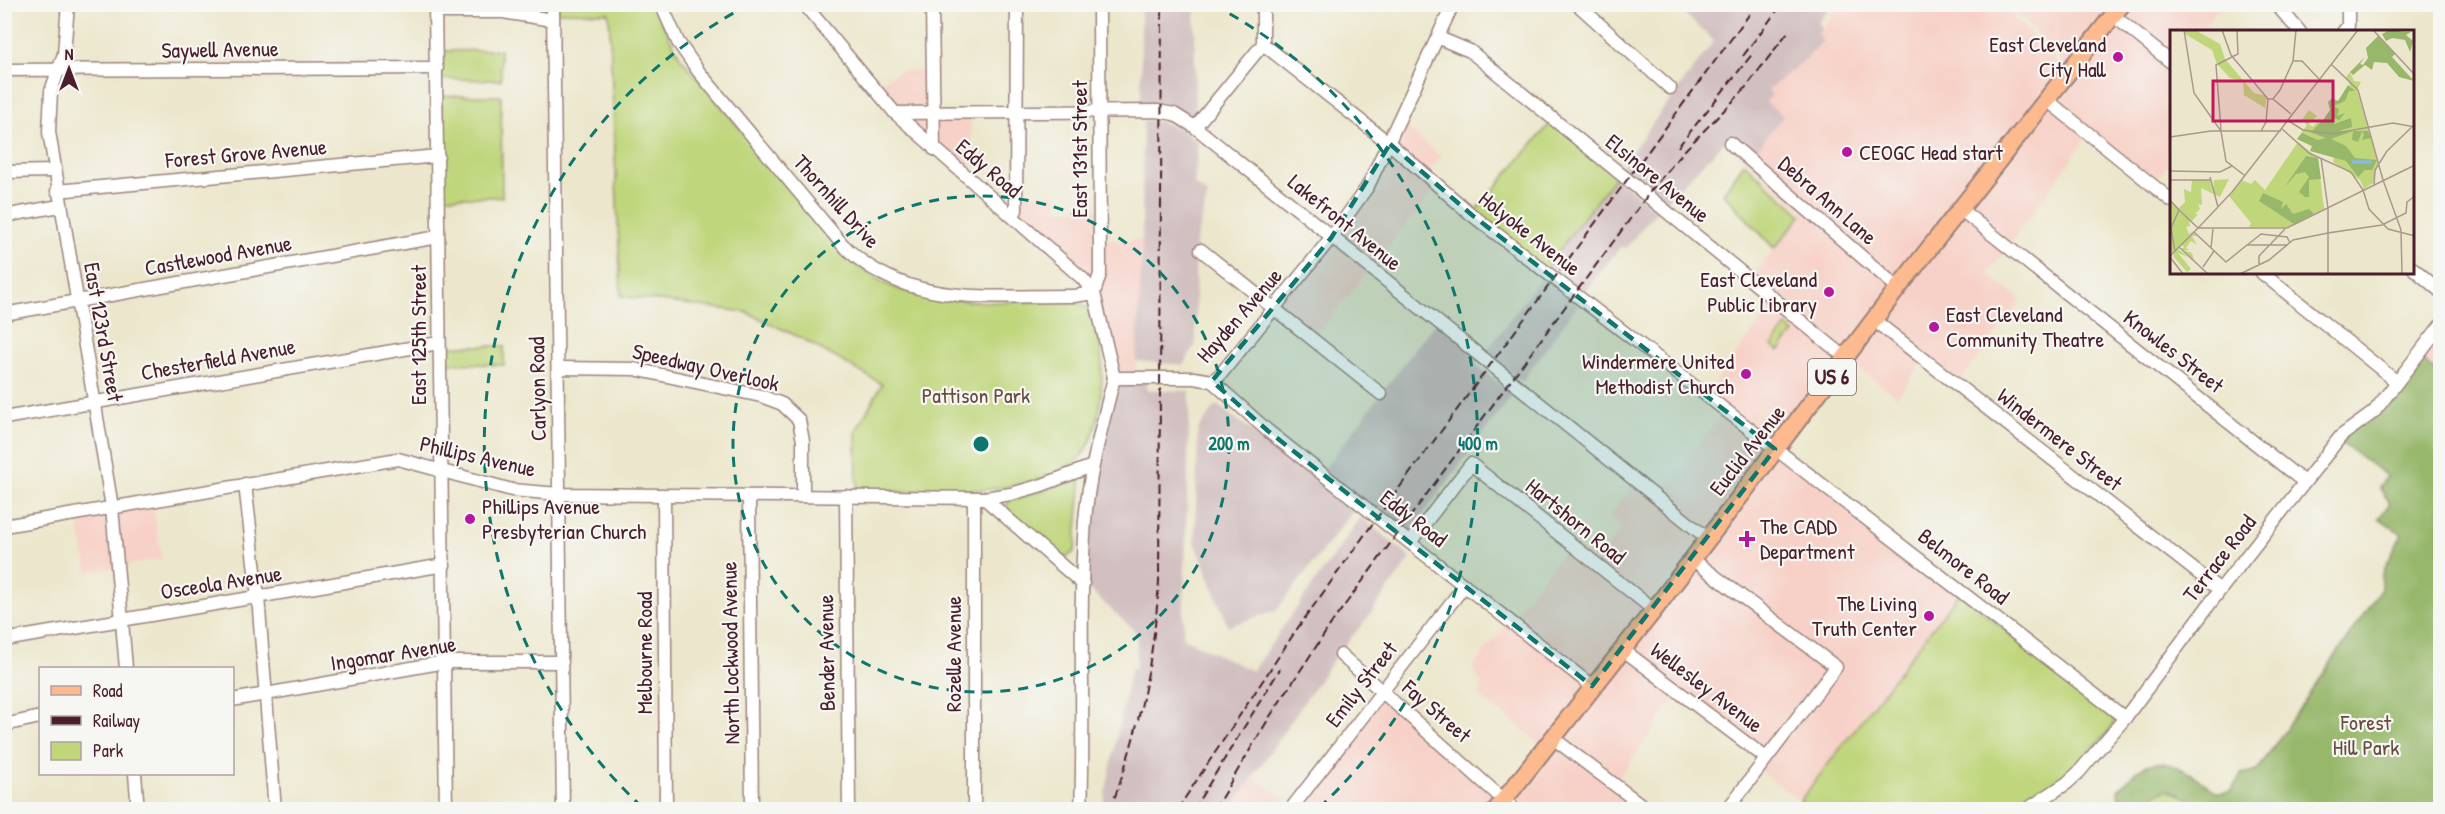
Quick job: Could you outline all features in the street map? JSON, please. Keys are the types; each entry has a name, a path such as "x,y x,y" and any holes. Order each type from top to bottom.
{"main road":[{"name":"Euclid Avenue","path":"1506,806 1592,686 1654,610 1898,288 2118,10"}],"street":[{"name":"East 123rd Street","path":"68,4 64,54 57,71 49,110 49,132 57,191 112,507 126,667"},
{"name":"Carlyon Road","path":"554,4 552,20 563,810"},
{"name":"Thornhill Drive","path":"661,4 678,42 699,72 842,244 864,264 909,287 936,293 1074,296 1094,293"},
{"name":"Eddy Road","path":"804,4 895,113 1083,279 1094,293 1114,378"},
{"path":"932,4 934,149"},
{"path":"1013,216 1016,210 1017,4"},
{"name":"East 131st Street","path":"1094,293 1100,274 1099,4"},
{"path":"1195,127 1263,44 1263,4"},
{"name":"Hayden Avenue","path":"1114,378 1194,378 1212,381 1220,375 1331,238 1368,186 1390,144 1453,4"},
{"path":"1577,4 1670,88"},
{"path":"2276,4 2298,30"},
{"path":"2344,30 2348,24 2348,4"},
{"path":"436,8 503,12 552,20"},
{"name":"East 125th Street","path":"436,8 446,810"},
{"path":"2118,10 2170,61"},
{"name":"Elsinore Avenue","path":"1439,38 1470,51 1846,358"},
{"name":"Holyoke Avenue","path":"1263,44 1390,144 1472,215 1775,449"},
{"name":"Saywell Avenue","path":"4,70 437,68"},
{"path":"2047,100 2170,199"},
{"name":"Lakefront Avenue","path":"895,113 1168,112 1195,127 1707,538"},
{"name":"Debra Ann Lane","path":"1730,143 1898,288"},
{"name":"Forest Grove Avenue","path":"57,191 438,156"},
{"path":"4,172 54,171"},
{"path":"4,216 60,206"},
{"name":"Knowles Street","path":"1960,209 2304,482"},
{"name":"Castlewood Avenue","path":"4,314 438,237"},
{"path":"1201,250 1381,394"},
{"path":"2415,270 2440,289"},
{"path":"2263,274 2397,381"},
{"name":"Windermere Street","path":"1875,321 2220,590"},
{"name":"Terrace Road","path":"2026,810 2067,783 2079,772 2125,718 2220,590 2340,436 2374,412 2440,326"},
{"name":"Chesterfield Avenue","path":"4,418 440,343"},
{"name":"Speedway Overlook","path":"558,368 634,369 761,396 782,404 799,420 803,441 803,496"},
{"path":"1081,810 1085,521 1092,466 1114,378"},
{"name":"Eddy Road","path":"1212,381 1268,430 1592,686"},
{"name":"Belmore Road","path":"1775,449 1863,514 2125,718"},
{"name":"Phillips Avenue","path":"4,526 398,459 512,490 559,494 664,496 979,498 1011,494 1092,466"},
{"name":"Hartshorn Road","path":"1411,541 1471,464 1654,610"},
{"path":"245,484 258,597 275,810"},
{"name":"Melbourne Road","path":"664,496 666,810"},
{"name":"North Lockwood Avenue","path":"749,496 752,810"},
{"name":"Bender Avenue","path":"846,496 849,810"},
{"path":"979,498 1083,584"},
{"name":"Rozelle Avenue","path":"974,810 979,498"},
{"path":"1692,559 1836,667 1727,810"},
{"name":"Osceola Avenue","path":"4,640 444,565"},
{"name":"Emily Street","path":"1290,810 1465,585"},
{"name":"Wellesley Avenue","path":"1622,650 1766,758"},
{"name":"Fay Street","path":"1341,655 1506,806"},
{"name":"Ingomar Avenue","path":"234,700 445,662 562,662"},
{"path":"4,725 39,717"},
{"path":"1553,738 1648,810"},
{"path":"135,775 138,810"}],"highlighted area":[{"path":"1390,144 1472,215 1775,449 1592,686 1268,431 1212,381 1331,238"}],"shaded area":[{"path":"1141,5 1195,5 1195,115 1159,105 1141,105"},
{"path":"1675,5 1832,5 1818,23 1822,28 1818,35 1823,40 1810,55 1768,90 1772,95 1766,102 1783,116 1756,150 1750,151 1731,135 1664,203 1620,167 1714,41"},
{"path":"1838,5 2003,5 2059,65 2062,61 2010,5 2221,5 2201,30 2170,30 2170,162 2153,185 2089,135 1988,274 2021,300 1957,385 1925,359 1897,397 1846,359 1776,449 1961,590 1800,801 1757,769 1765,758 1679,692 1615,784 1648,809 1313,810 1299,799 1382,692 1505,798 1546,748 1480,697 1481,683 1472,668 1570,543 1599,559 1622,529 1609,517 1637,481 1659,498 1724,410 1705,395 1776,302 1750,280 1804,212 1725,141 1772,96 1768,91 1823,40 1818,35"},
{"path":"900,71 933,71 933,113 971,113 971,181 873,86"},
{"path":"1153,120 1180,128 1198,143 1194,184 1208,195 1195,244 1196,343 1184,365 1136,361 1142,257 1143,121"},
{"path":"1400,122 1441,157 1425,176 1437,187 1313,339 1275,308 1331,238"},
{"path":"1615,176 1657,210 1626,248 1621,246 1582,295 1546,266"},
{"path":"1016,194 1058,194 1058,209 1100,209 1100,240 1143,240 1135,378 1114,378 1094,293 1015,213"},
{"path":"1542,276 1578,304 1522,382 1485,353"},
{"path":"1436,321 1481,357 1476,364 1513,394 1410,532 1373,503 1369,508 1322,472"},
{"path":"2440,326 2440,375 2417,356"},
{"path":"1114,378 1147,378 1147,390 1190,391 1183,638 1252,671 1361,517 1411,558 1366,620 1337,654 1231,809 1102,809 1131,668 1136,668 1137,633 1083,584 1085,521"},
{"path":"1217,405 1356,507 1276,611 1228,626 1195,542 1198,429"},
{"path":"152,500 162,559 88,572 76,513"},
{"path":"1253,776 1293,806 1290,809 1231,810"}],"green space":[{"path":"442,5 548,5 544,15"},
{"name":"Pattison Park","path":"558,5 652,5 681,58 841,251 882,282 925,296 1001,302 1074,301 1086,307 1092,314 1096,328 1102,363 1098,418 1087,448 1070,465 1046,478 1015,485 945,492 857,491 856,431 882,384 801,338 746,312 621,296 609,13 557,12"},
{"path":"500,50 501,80 441,79 441,51"},
{"path":"501,96 502,197 443,197 441,97"},
{"path":"1554,119 1618,173 1543,271 1472,215"},
{"path":"1744,163 1802,215 1774,248 1723,193"},
{"path":"1786,326 1794,333 1779,351 1772,346"},
{"path":"444,346 504,346 504,365 443,363"},
{"name":"Forest Hill Park","path":"2417,356 2440,375 2440,809 2204,809 2198,803 2168,789 2155,794 2148,809 2120,809 2118,790 2138,770 2148,765 2159,763 2180,768 2217,793 2231,792 2241,774 2257,771 2381,589 2381,576 2402,534 2379,518 2390,503 2379,487 2387,476 2337,440 2374,412"},
{"path":"1072,479 1079,480 1081,485 1075,551 1067,557 1058,557 1007,510 1006,505 1012,499 1052,488"},
{"path":"1959,593 2114,717 2115,721 2107,733 2071,770 2017,809 1810,810 1800,801"},
{"path":"2158,771 2209,810 2130,810"}],"railway":[{"path":"1110,810 1129,754 1149,669 1159,581 1162,4"},
{"path":"1177,810 1297,629 1371,526 1757,4"},
{"path":"1743,56 1782,4"},
{"path":"1214,810 1269,718 1333,621 1653,188 1684,151 1743,91 1788,32"},
{"path":"1678,147 1754,52"},
{"path":"1193,810 1280,669"}],"place":[{"name":"East Cleveland City Hall","path":"2118,57"},
{"name":"CEOGC Head start","path":"1847,152"},
{"name":"East Cleveland Public Library","path":"1829,292"},
{"name":"East Cleveland Community Theatre","path":"1934,327"},
{"name":"Windermere United Methodist Church","path":"1746,374"},
{"name":"Phillips Avenue Presbyterian Church","path":"470,519"},
{"name":"The CADD Department","path":"1747,539"},
{"name":"The Living Truth Center","path":"1929,616"}]}
